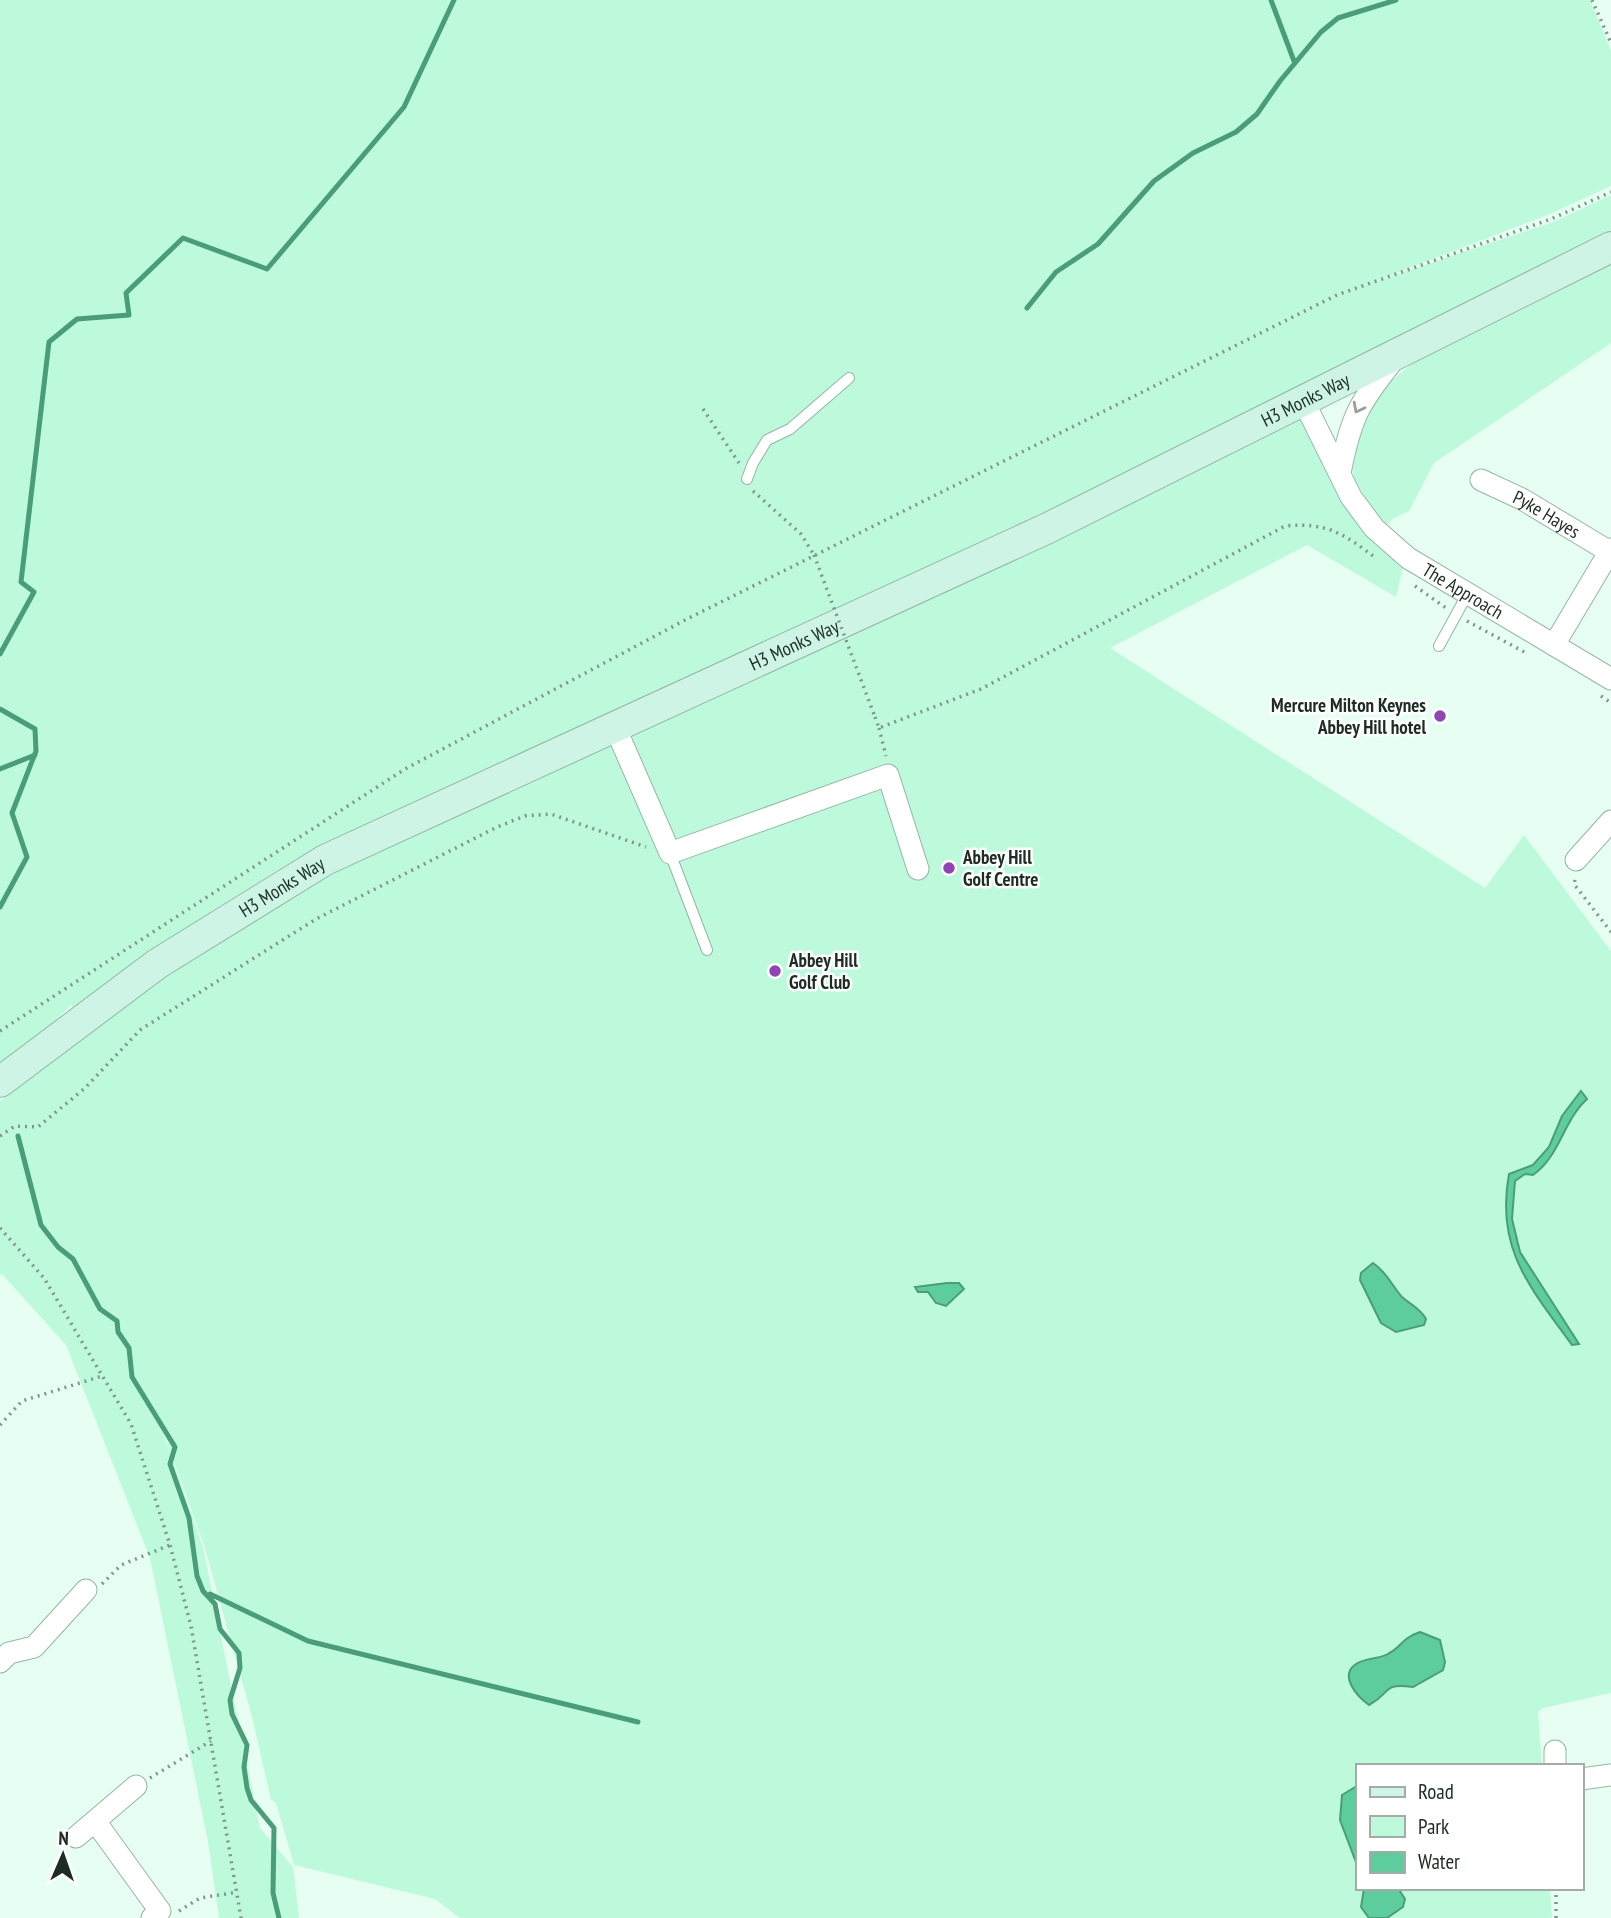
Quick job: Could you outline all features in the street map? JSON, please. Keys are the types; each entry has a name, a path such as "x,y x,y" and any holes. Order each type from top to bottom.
{"street":[{"name":"H3 Monks Way","path":"0,1082 157,964 325,860 882,607 1304,402 1611,247"},
{"path":"1340,473 1349,427 1365,395 1399,354"},
{"name":"The Approach","path":"1304,402 1351,497 1374,528 1408,558 1554,645 1606,687"},
{"name":"Pyke Hayes","path":"1481,480 1522,499 1610,550 1554,645"},
{"path":"615,727 670,853 888,775 918,869"},
{"path":"1576,860 1604,844 1611,821"},
{"path":"0,1662 9,1653 34,1647 86,1590"},
{"path":"1583,1779 1611,1776"},
{"path":"76,1837 136,1786"},
{"path":"95,1821 156,1914"}],"lane":[{"path":"747,479 752,463 767,440 790,429 849,378"},
{"path":"1439,646 1468,593"},
{"path":"670,853 708,950"}],"path":[{"path":"1592,0 1611,43"},
{"path":"0,1031 405,769 814,555 1337,295 1551,219 1611,192"},
{"path":"879,728 981,689 1285,526 1306,524 1339,530 1378,559"},
{"path":"814,555 885,745 888,775"},
{"path":"1407,581 1457,615 1529,654"},
{"path":"1606,687 1611,703"},
{"path":"0,1136 15,1126 38,1127 85,1088 141,1030 316,919 497,827 525,816 551,814 626,843 670,853"},
{"path":"1576,860 1574,884 1611,932"},
{"path":"0,1228 44,1278 131,1424 170,1545 191,1626 241,1918"},
{"path":"0,1425 22,1401 102,1376"},
{"path":"86,1590 95,1592 121,1566 170,1545"},
{"path":"136,1786 211,1741"},
{"path":"1556,1890 1556,1918"},
{"path":"156,1914 177,1912 200,1898 238,1892"}],"green space":[{"path":"0,0 1590,0 1611,51 1611,186 1550,214 1365,285 1553,222 1611,195 1611,236 1304,402 1403,567 1396,597 1307,545 1110,648 1485,888 1524,835 1611,951 1611,1693 1543,1708 1538,1712 1542,1764 1356,1764 1356,1890 1550,1890 1552,1918 460,1918 435,1899 294,1865 276,1803 271,1800 252,1717 204,1545 142,1373 203,1547 260,1828 293,1867 299,1918 219,1918 208,1842 150,1558 66,1345 2,1274 0,1275 0,1101 52,1061 83,1017 69,1004 33,1043 0,1067"},
{"path":"1611,259 1611,343 1434,463 1409,511 1385,526 1356,483 1350,463 1371,398 1422,355"}],"water":[{"path":"1581,1091 1587,1099 1572,1117 1549,1158 1533,1175 1525,1174 1515,1181 1512,1219 1520,1252 1579,1344 1572,1345 1530,1286 1520,1267 1507,1225 1506,1201 1509,1174 1533,1165 1549,1147 1562,1116"},
{"path":"1373,1263 1386,1275 1402,1297 1424,1315 1424,1325 1396,1332 1381,1323 1360,1280 1361,1273"},
{"path":"959,1283 964,1289 946,1306 936,1303 928,1292 918,1292 915,1287"},
{"path":"1420,1632 1440,1640 1445,1662 1443,1670 1413,1687 1391,1688 1369,1705 1349,1680 1351,1669 1359,1662 1388,1654 1409,1637"},
{"path":"1356,1787 1356,1862 1340,1820 1342,1795"},
{"path":"1364,1890 1399,1890 1405,1899 1403,1907 1387,1918 1369,1918 1361,1907"}],"waterway":[{"path":"0,654 34,592 21,582 49,342 77,319 129,315 126,293 183,238 267,269 404,107 454,0"},
{"path":"1271,0 1294,61"},
{"path":"1027,308 1056,272 1098,244 1154,181 1193,153 1236,132 1257,114 1280,81 1321,32 1338,18 1396,0"},
{"path":"0,709 35,729 36,751 12,813 27,857 0,907"},
{"path":"0,769 35,755"},
{"path":"18,1136 41,1225 58,1247 73,1259 100,1309 117,1321 118,1332 129,1348 132,1377 175,1447 170,1464 189,1518 197,1576 203,1591 215,1604 220,1629 239,1653 240,1668 230,1700 232,1714 247,1745 244,1767 251,1800 274,1828 273,1893 279,1918"},
{"path":"210,1594 308,1641 638,1722"}],"place":[{"name":"Mercure Milton Keynes Abbey Hill hotel","path":"1440,716"},
{"name":"Abbey Hill Golf Centre","path":"949,868"},
{"name":"Abbey Hill Golf Club","path":"775,971"}]}
